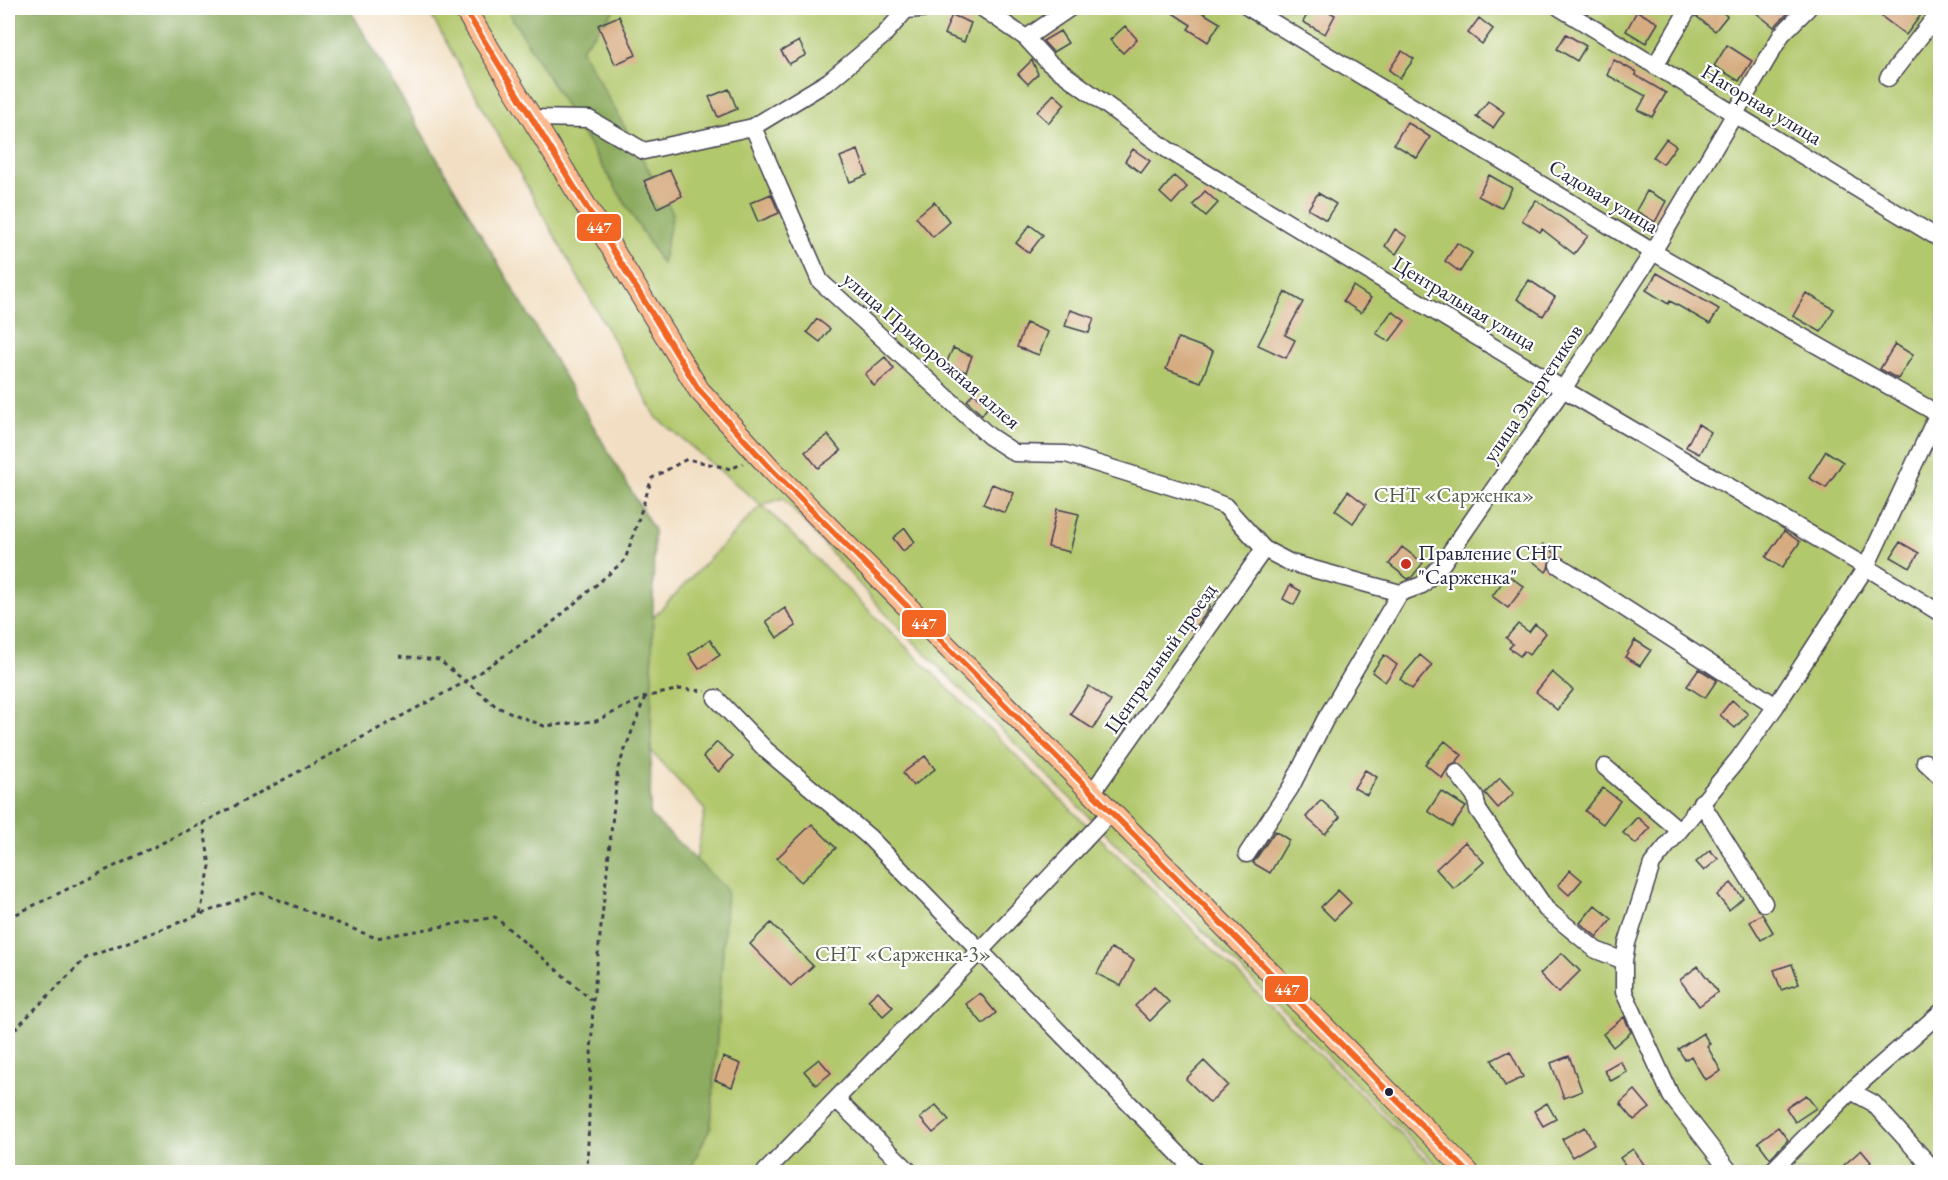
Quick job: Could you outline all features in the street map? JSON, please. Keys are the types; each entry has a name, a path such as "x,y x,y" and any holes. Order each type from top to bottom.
{"main road":[{"path":"464,8 699,390 758,455 1467,1173"}],"street":[{"path":"532,118 589,119 644,151 753,126 829,81 883,36 906,10 931,8"},
{"name":"Центральная улица","path":"982,8 1026,38 1049,63 1168,150 1563,389 1941,613"},
{"path":"1026,38 1070,8"},
{"name":"Садовая улица","path":"1249,8 1653,252 1940,413"},
{"name":"Нагорная улица","path":"1560,8 1941,238"},
{"path":"1655,66 1689,8"},
{"name":"улица Энергетиков","path":"1400,593 1422,585 1442,564 1563,389 1653,252 1782,34 1808,8"},
{"path":"1888,78 1941,11"},
{"name":"улица Придорожная аллея","path":"753,126 820,281 989,436 1016,453 1066,454 1192,493 1225,506 1264,549 1291,563 1400,593"},
{"path":"1730,1173 1671,1096 1624,992 1624,961 1627,944 1652,864 1739,758 1776,706 1866,567 1940,413"},
{"name":"Центральный проезд","path":"1092,793 1264,549"},
{"path":"1558,565 1776,706"},
{"path":"1247,854 1291,787 1325,720 1400,593"},
{"path":"716,698 766,750 869,837 1196,1173"},
{"path":"1926,762 1941,776"},
{"path":"1605,767 1679,830"},
{"path":"1457,773 1474,796 1478,810 1546,909 1596,950 1624,961"},
{"path":"1701,802 1764,903"},
{"path":"765,1173 1111,812"},
{"path":"1771,1173 1851,1091 1941,1013"},
{"path":"1851,1091 1873,1104 1936,1173"},
{"path":"837,1100 910,1173"}],"path":[{"path":"8,918 203,823 465,682 546,628 626,560 652,478 687,459 731,469 758,455"},
{"path":"399,656 439,660 497,707 544,726 596,721 645,697 680,689 702,689 716,698"},
{"path":"587,1173 593,1001 618,768 645,697"},
{"path":"200,914 210,866 203,823"},
{"path":"8,1036 86,958 259,892 376,938 495,917 593,1001"}],"green space":[{"path":"8,8 349,8 654,530 650,815 727,890 711,1126 689,1172 8,1172"},
{"name":"СНТ «Сарженка»","path":"427,8 1940,8 1940,1172 1444,1172 884,612 783,498 762,505 1439,1172 641,1172 705,810 589,684 761,505 657,418"},
{"path":"506,8 616,8 581,49 673,213 662,264"}],"building":[{"path":"1165,8 1195,8 1220,23 1208,42 1188,29 1191,25"},
{"path":"1311,8 1322,8 1335,15 1325,34 1303,22"},
{"path":"1702,8 1717,8 1727,16 1715,31 1696,16"},
{"path":"1750,8 1793,8 1774,27"},
{"path":"1887,8 1926,8 1906,35 1881,16"},
{"path":"1637,11 1658,23 1646,43 1626,31"},
{"path":"952,15 971,23 964,42 944,34"},
{"path":"619,16 636,55 615,64 598,25"},
{"path":"1479,18 1493,29 1482,44 1468,33"},
{"path":"1125,26 1137,39 1123,53 1110,40"},
{"path":"1060,31 1068,43 1053,52 1043,41"},
{"path":"1566,34 1586,46 1577,61 1557,49"},
{"path":"799,41 806,55 789,64 781,51"},
{"path":"1727,45 1752,61 1739,81 1714,66"},
{"path":"1402,51 1414,59 1400,78 1389,70"},
{"path":"1032,60 1038,74 1028,84 1018,74"},
{"path":"1614,60 1666,93 1652,117 1638,110 1646,96 1607,75"},
{"path":"729,89 737,109 718,117 709,97"},
{"path":"1054,94 1065,104 1049,123 1037,112"},
{"path":"1488,101 1504,112 1493,128 1476,117"},
{"path":"1407,122 1430,137 1417,158 1394,144"},
{"path":"1666,139 1676,146 1663,164 1653,157"},
{"path":"1133,149 1150,161 1141,173 1125,161"},
{"path":"858,150 867,175 850,182 840,157"},
{"path":"670,170 682,196 657,208 644,181"},
{"path":"1489,175 1512,188 1501,208 1478,196"},
{"path":"1174,176 1187,187 1172,204 1160,193"},
{"path":"1205,191 1218,203 1206,216 1193,205"},
{"path":"1647,191 1666,201 1655,222 1636,211"},
{"path":"1318,193 1336,204 1326,220 1308,209"},
{"path":"771,194 779,213 758,222 750,203"},
{"path":"1536,200 1588,236 1574,254 1542,229 1540,232 1522,220"},
{"path":"934,202 950,222 933,237 916,217"},
{"path":"1030,225 1043,235 1029,253 1016,243"},
{"path":"1395,229 1407,237 1396,254 1385,246"},
{"path":"1457,243 1472,253 1460,272 1445,261"},
{"path":"1657,273 1719,309 1710,324 1670,301 1668,304 1646,290"},
{"path":"1529,280 1555,297 1543,316 1517,299"},
{"path":"1353,286 1371,298 1361,313 1343,301"},
{"path":"1285,292 1303,302 1285,335 1295,340 1286,358 1258,345"},
{"path":"1806,293 1834,309 1821,332 1793,316"},
{"path":"1070,310 1094,318 1089,333 1065,326"},
{"path":"1392,311 1405,321 1389,342 1376,333"},
{"path":"817,319 830,329 820,342 807,332"},
{"path":"1026,323 1048,332 1039,355 1017,347"},
{"path":"1178,338 1213,351 1201,382 1166,369"},
{"path":"1895,344 1913,355 1898,379 1880,369"},
{"path":"953,348 972,356 966,372 946,364"},
{"path":"885,357 894,369 874,386 865,374"},
{"path":"973,393 989,405 982,415 967,401"},
{"path":"1698,424 1711,432 1699,454 1686,447"},
{"path":"828,435 841,451 818,468 805,452"},
{"path":"1826,451 1843,462 1826,488 1809,478"},
{"path":"992,484 1014,493 1005,513 983,504"},
{"path":"1348,491 1366,505 1353,523 1335,510"},
{"path":"1057,509 1079,514 1070,552 1048,547"},
{"path":"905,528 915,542 903,551 893,538"},
{"path":"1784,531 1800,542 1782,568 1766,557"},
{"path":"1900,542 1919,553 1910,568 1891,557"},
{"path":"1543,544 1557,555 1550,559 1546,572 1530,559"},
{"name":"Правление СНТ \"Сарженка\"","path":"1402,547 1423,563 1408,579 1389,564"},
{"path":"1508,575 1524,587 1508,608 1492,596"},
{"path":"1290,585 1301,591 1294,605 1283,599"},
{"path":"1197,601 1210,604 1194,630 1189,629"},
{"path":"785,608 796,626 777,638 766,621"},
{"path":"1518,624 1529,632 1535,624 1546,633 1529,655 1524,651 1520,656 1509,648 1513,644 1506,638"},
{"path":"710,640 720,655 699,669 689,654"},
{"path":"1635,640 1651,650 1640,666 1625,657"},
{"path":"1384,655 1397,665 1385,682 1372,672"},
{"path":"1420,655 1432,665 1412,689 1400,679"},
{"path":"1699,669 1717,680 1705,698 1687,686"},
{"path":"1552,672 1573,690 1557,710 1536,692"},
{"path":"1089,686 1111,701 1093,729 1070,714"},
{"path":"1732,700 1748,714 1735,728 1720,715"},
{"path":"1445,741 1462,755 1450,765 1442,778 1425,764"},
{"path":"717,742 733,756 719,772 703,757"},
{"path":"925,756 935,769 913,786 903,773"},
{"path":"1365,770 1377,777 1367,795 1354,788"},
{"path":"1500,778 1514,793 1498,808 1485,793"},
{"path":"1603,788 1620,801 1603,824 1585,811"},
{"path":"1441,791 1466,807 1452,827 1428,811"},
{"path":"1321,800 1340,817 1325,834 1306,817"},
{"path":"1637,817 1650,828 1636,844 1623,833"},
{"path":"812,824 836,848 801,882 777,858"},
{"path":"1275,831 1289,840 1270,873 1253,863"},
{"path":"1465,842 1484,862 1454,889 1436,869"},
{"path":"1710,850 1718,859 1704,871 1696,862"},
{"path":"1570,870 1582,880 1569,895 1558,885"},
{"path":"1731,883 1743,898 1729,910 1717,895"},
{"path":"1338,890 1351,903 1334,920 1321,907"},
{"path":"1595,905 1612,919 1597,937 1580,923"},
{"path":"1762,914 1773,932 1761,940 1750,922"},
{"path":"771,923 813,966 791,986 750,944"},
{"path":"1111,948 1134,960 1121,986 1097,974"},
{"path":"1562,953 1580,971 1558,993 1540,974"},
{"path":"1792,964 1799,984 1781,990 1774,970"},
{"path":"1698,966 1718,992 1699,1006 1680,980"},
{"path":"1154,987 1169,1002 1150,1021 1135,1006"},
{"path":"878,991 893,1007 883,1016 868,1000"},
{"path":"980,993 996,1013 983,1024 966,1004"},
{"path":"1624,1017 1631,1032 1613,1047 1603,1034"},
{"path":"1703,1033 1710,1044 1707,1046 1721,1071 1705,1080 1691,1056 1685,1060 1678,1049"},
{"path":"1510,1051 1523,1077 1505,1086 1492,1060"},
{"path":"1569,1056 1582,1091 1564,1098 1551,1063"},
{"path":"723,1057 741,1064 732,1087 715,1080"},
{"path":"819,1059 831,1073 816,1085 804,1071"},
{"path":"1204,1061 1228,1085 1210,1103 1186,1079"},
{"path":"1620,1061 1627,1072 1611,1081 1604,1070"},
{"path":"1635,1090 1650,1108 1634,1120 1620,1103"},
{"path":"1806,1095 1816,1108 1795,1122 1786,1108"},
{"path":"1547,1103 1556,1119 1543,1126 1534,1111"},
{"path":"936,1105 949,1120 933,1133 920,1118"},
{"path":"1585,1127 1594,1144 1572,1157 1562,1139"},
{"path":"1778,1127 1788,1140 1770,1158 1758,1142"},
{"path":"1633,1149 1650,1173 1631,1173 1620,1158"},
{"path":"1861,1150 1871,1162 1860,1173 1851,1173 1844,1165"}],"transit line":[{"name":"447","path":"464,8 699,390 772,470 1468,1172"}],"place":[{"name":"Правление СНТ \"Сарженка\"","path":"1406,564"}],"park label":[{"name":"СНТ «Сарженка-3»","path":"903,953"}]}
